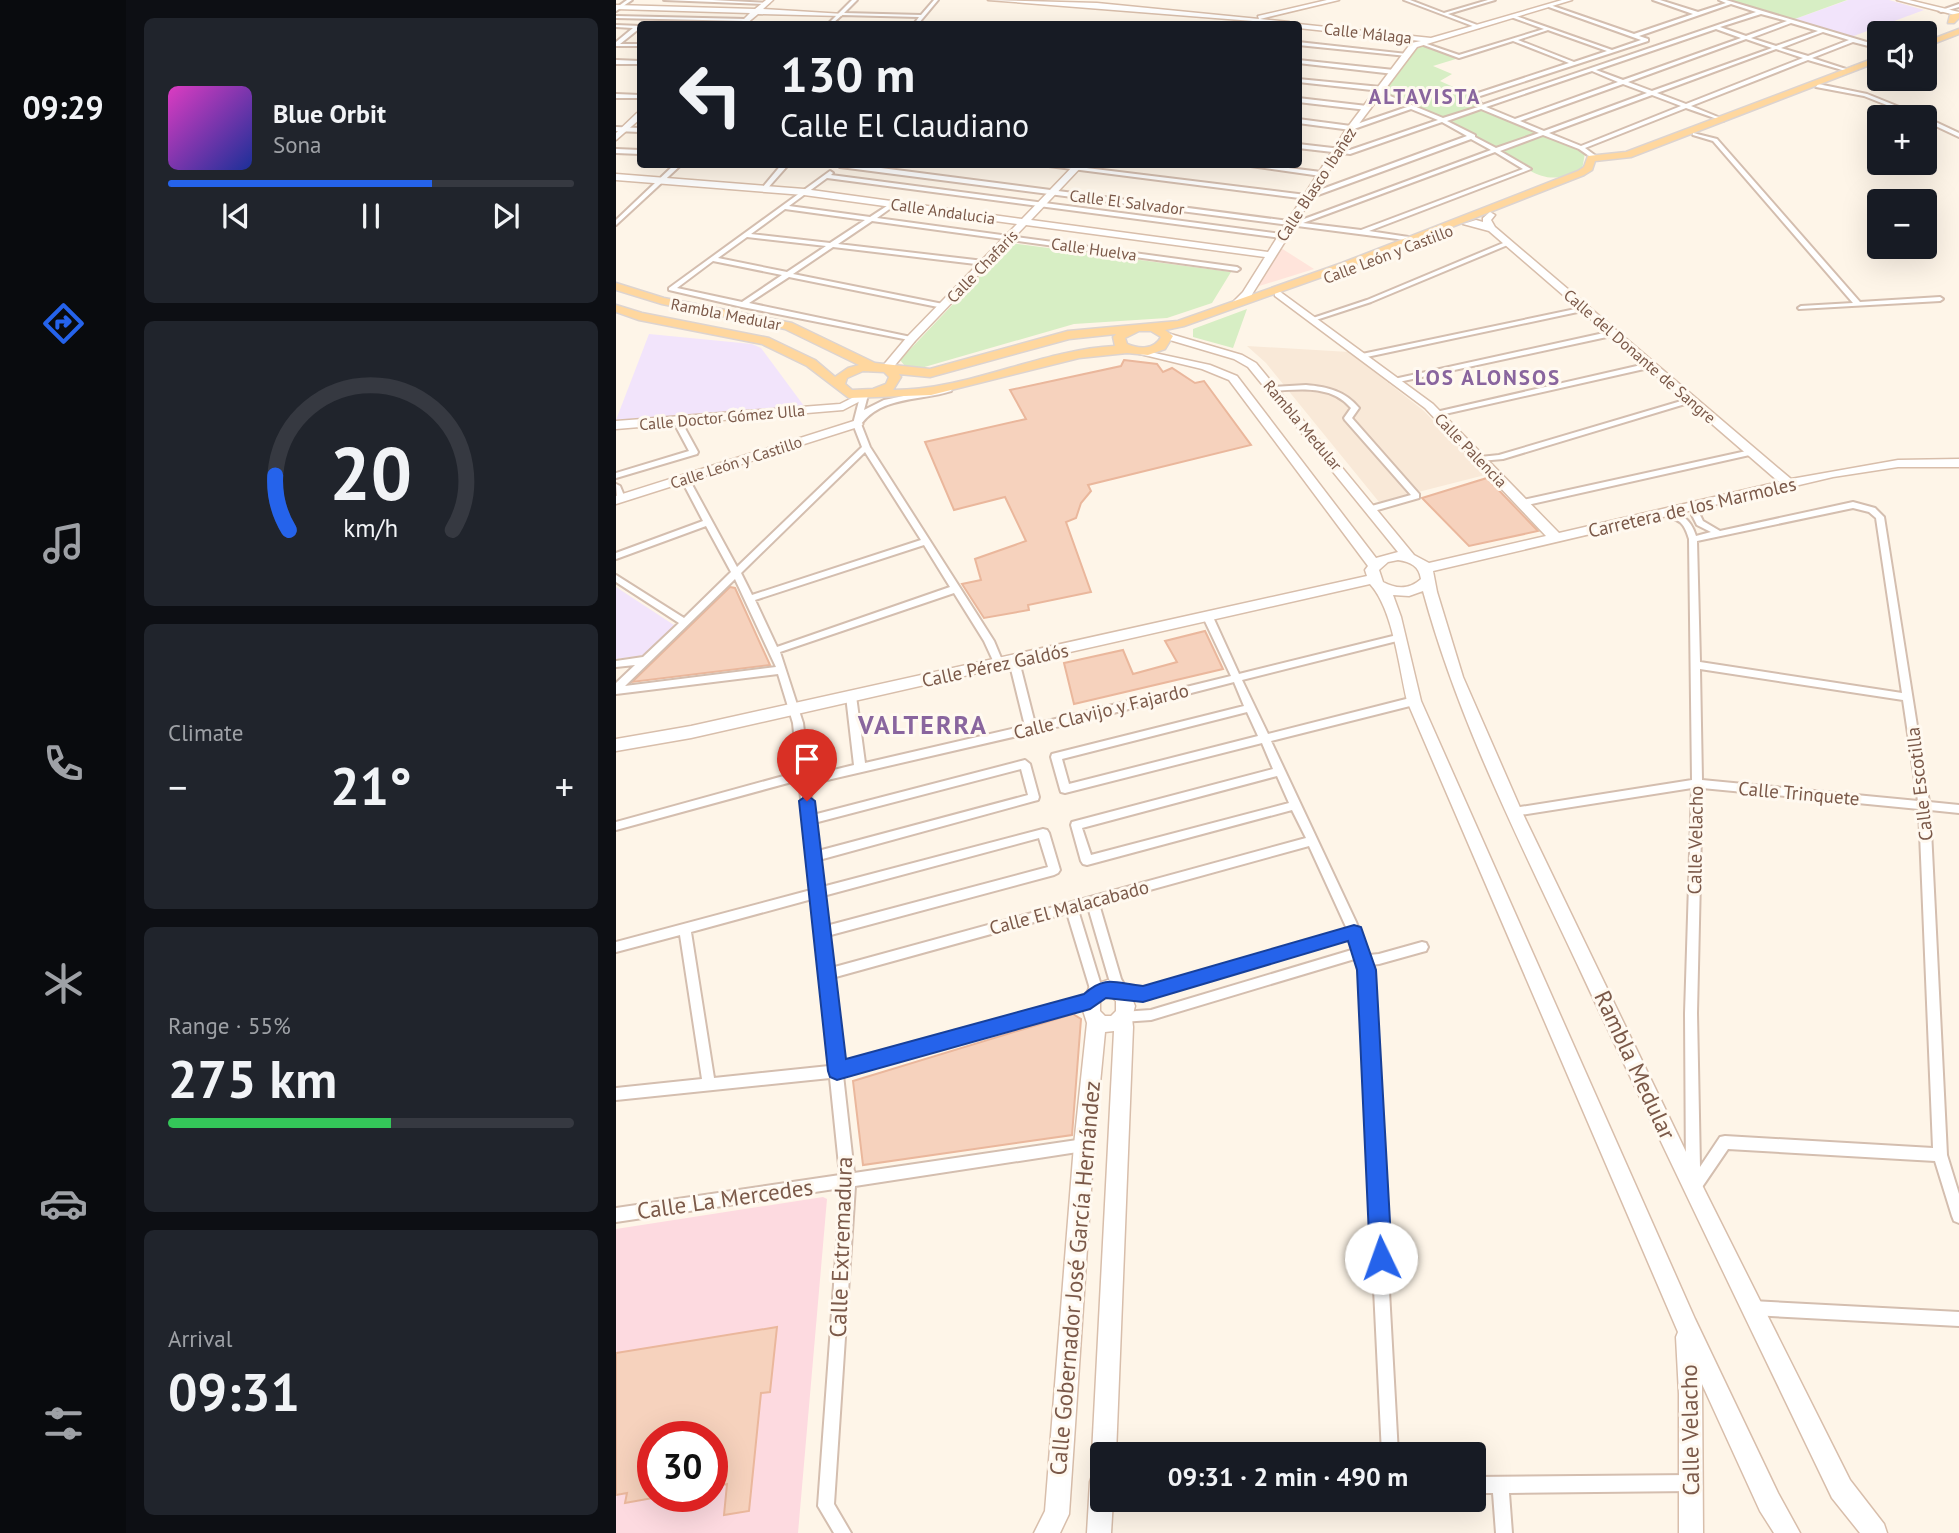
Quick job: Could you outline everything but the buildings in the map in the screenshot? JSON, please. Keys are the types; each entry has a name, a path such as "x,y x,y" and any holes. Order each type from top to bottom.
{"main road":[{"path":"1937,34 1956,21"},
{"name":"Calle León y Castillo","path":"1611,163 1695,134 1720,129 1867,64"},
{"name":"Calle León y Castillo","path":"1140,351 1164,345 1167,336 1356,268 1468,224 1628,155 1720,129 1867,66"},
{"path":"1592,160 1611,163"},
{"name":"Calle León y Castillo","path":"1130,329 1180,324 1413,239 1581,173 1589,168 1592,160"},
{"name":"Rambla Medular","path":"616,286 662,301 788,326 871,366"},
{"name":"Rambla Medular","path":"616,308 639,316 765,341 811,363 839,387"},
{"path":"1154,328 1167,336"},
{"path":"1127,349 1121,346 1119,337 1130,329"},
{"path":"1130,329 1068,335 930,373 917,374 871,366 848,372 839,387 849,394 909,394 959,385 1078,352 1127,349 1140,351"},
{"path":"869,394 894,381 894,373 887,368"}],"street":[{"path":"617,8 630,0"},
{"path":"666,0 769,1"},
{"path":"675,21 699,0"},
{"path":"833,21 855,0"},
{"path":"919,21 936,0"},
{"path":"990,0 1087,4 1254,21"},
{"path":"1236,21 1336,0"},
{"path":"1444,14 1493,0"},
{"path":"1406,37 1414,40 1414,45 1423,43 1569,0"},
{"path":"1655,0 1698,14"},
{"path":"1721,0 1867,44"},
{"path":"1900,0 1941,11 1956,21"},
{"path":"745,21 769,1"},
{"path":"1411,1 1478,27"},
{"path":"1634,36 1730,3"},
{"path":"1941,11 1959,5"},
{"path":"1548,6 1646,40 1474,96 1481,107 1581,148 1592,160"},
{"path":"617,8 923,16"},
{"path":"1931,9 1956,21"},
{"path":"1302,146 1350,152 1762,12"},
{"path":"616,16 722,21"},
{"path":"1513,16 1612,51"},
{"path":"1515,121 1791,21"},
{"path":"1671,24 1679,27"},
{"path":"616,26 637,27"},
{"name":"Calle Málaga","path":"1302,26 1437,39"},
{"path":"1714,27 1847,71"},
{"path":"616,44 637,28"},
{"path":"1512,40 1548,29"},
{"path":"1689,30 1698,33"},
{"path":"1290,224 1310,219 1822,31"},
{"path":"1512,40 1689,107 1720,129 1858,304"},
{"name":"Calle Málaga","path":"1423,43 1459,57 1512,40"},
{"path":"1581,148 1853,40"},
{"path":"1302,43 1407,55"},
{"path":"616,44 637,45"},
{"name":"Calle Blasco Ibañez","path":"1238,302 1247,294 1351,128 1414,45"},
{"path":"1302,61 1394,72"},
{"path":"616,62 637,63"},
{"path":"1302,81 1379,91 1473,136 1528,169 1360,232"},
{"path":"1830,82 1887,105"},
{"path":"1818,86 1848,91"},
{"path":"616,96 637,97"},
{"path":"1302,100 1367,108"},
{"path":"1302,122 1351,128 1412,107"},
{"path":"616,137 620,129 637,117"},
{"path":"1937,125 1959,135"},
{"path":"1695,134 1706,137 1720,129"},
{"path":"1085,168 1307,197 1473,136"},
{"path":"616,151 637,152"},
{"path":"616,223 675,168"},
{"path":"764,189 782,168"},
{"path":"836,168 671,289 911,339"},
{"name":"Calle El Salvador","path":"863,168 1413,239"},
{"name":"Calle Chafaris","path":"887,368 911,339 1076,168"},
{"path":"1272,168 1321,174"},
{"path":"826,176 1282,236"},
{"name":"Calle Andalucia","path":"616,177 804,192 1269,255"},
{"path":"742,305 893,204"},
{"name":"Calle Huelva","path":"785,207 1237,269"},
{"path":"1490,215 1486,220 1492,229"},
{"name":"Calle del Donante de Sangre","path":"1468,224 1476,223 1492,229 1789,484"},
{"path":"747,235 984,263"},
{"path":"1314,319 1369,301 1508,243"},
{"path":"712,259 943,306"},
{"name":"Calle Palencia","path":"1279,294 1436,414 1556,538"},
{"path":"1801,307 1941,299"},
{"path":"1362,356 1585,309"},
{"path":"1185,330 1181,334 1183,338 1193,345"},
{"path":"1394,381 1613,333"},
{"name":"Rambla Medular","path":"1167,336 1238,357 1252,365 1409,557 1427,574 1456,677 1514,812 1693,1188 1842,1489 1875,1533"},
{"name":"Rambla Medular","path":"1140,351 1217,370 1233,378 1377,577 1394,617 1414,701 1687,1327 1769,1502 1788,1533"},
{"path":"1436,414 1650,365"},
{"path":"857,424 865,413 883,402 925,397 959,385"},
{"name":"Calle Doctor Gómez Ulla","path":"828,408 840,399 839,387"},
{"path":"1273,388 1323,389 1351,401 1355,408 1348,418 1416,495 1371,509"},
{"path":"869,394 857,424 866,447 955,589 1006,663 1031,727"},
{"name":"Calle Doctor Gómez Ulla","path":"616,425 828,408 855,402 869,394"},
{"path":"1480,459 1500,457 1691,401"},
{"path":"616,476 694,452 677,421"},
{"name":"Calle León y Castillo","path":"618,495 685,479 857,424"},
{"path":"616,690 866,447"},
{"path":"1524,503 1751,452"},
{"name":"Carretera de los Marmoles","path":"1377,577 1408,592 1423,586 1427,574 1556,538 1662,513 1789,484 1910,462 1959,463"},
{"name":"Calle Extremadura","path":"685,479 750,599 774,651 794,708 827,974 848,1181 826,1506 843,1533"},
{"path":"1696,515 1708,503"},
{"name":"Calle Escotilla","path":"1693,539 1853,505 1872,510 1880,517 1924,804 1940,1155 1959,1216"},
{"path":"1682,509 1696,515 1707,529 1720,533"},
{"path":"1662,513 1682,517 1689,522 1693,539"},
{"path":"616,556 709,522"},
{"name":"Calle Velacho","path":"1693,539 1697,783 1691,1013 1693,1188"},
{"path":"750,599 925,542"},
{"path":"1377,577 1385,558 1409,557"},
{"name":"Calle Pérez Galdós","path":"616,745 691,732 1006,663 1377,577"},
{"path":"616,578 684,622"},
{"path":"774,651 955,589"},
{"path":"1208,617 1363,956 1389,1442"},
{"name":"Calle Clavijo y Fajardo","path":"616,826 780,779 804,778 860,768 1397,638"},
{"path":"616,664 644,660"},
{"path":"1696,665 1907,697"},
{"path":"616,690 780,670"},
{"path":"851,696 860,768"},
{"path":"1251,708 1056,757 1065,789 1414,701"},
{"path":"809,820 1025,764 1034,797 812,857"},
{"path":"1280,771 1076,825 1087,861 1296,805"},
{"name":"Calle Trinquete","path":"1514,812 1697,783 1959,808"},
{"path":"616,947 1044,833 1054,870 822,932"},
{"name":"Calle El Malacabado","path":"827,974 1312,841"},
{"path":"1092,900 1115,979 1128,1002 1122,1017"},
{"name":"Calle Gobernador José García Hernández","path":"1046,1533 1056,1514 1095,1005 1071,906"},
{"path":"685,929 709,1084"},
{"path":"616,1094 837,1071 1095,1005 1113,989 1122,993 1143,994 1354,932"},
{"path":"1095,1005 1110,1023 1122,1017 1151,1015 1363,956 1380,959 1422,947"},
{"name":"Calle Gobernador José García Hernández","path":"1105,1442 1124,1040 1122,1017"},
{"path":"1693,1188 1725,1142 1940,1155"},
{"name":"Calle La Mercedes","path":"616,1215 1084,1145"},
{"path":"1752,1308 1959,1319"},
{"name":"Calle Velacho","path":"1687,1327 1691,1533"},
{"path":"1486,1485 1692,1483"},
{"path":"1500,1485 1504,1533"},
{"path":"1099,1533 1100,1512"}],"shaded area":[{"path":"1848,0 1889,0 1924,10 1894,21 1867,21 1867,31 1851,37 1792,20"},
{"path":"1281,248 1314,269 1256,287"},
{"path":"649,334 752,344 761,348 804,406 616,420"},
{"name":"LOS ALONSOS","path":"1247,346 1349,352 1424,411 1485,475 1379,502 1266,363"},
{"path":"616,587 674,625 645,655 616,659"},
{"path":"823,1197 827,1199 798,1533 616,1533 616,1229"}],"green space":[{"path":"1728,0 1847,0 1792,20"},
{"path":"1423,44 1459,58 1433,66 1452,74 1440,81 1469,94 1477,106 1442,118 1383,93 1418,45"},
{"path":"1479,109 1537,133 1494,147 1446,120"},
{"path":"1543,136 1585,153 1582,170 1562,177 1543,176 1529,170 1533,168 1500,150"},
{"path":"1011,243 1231,272 1212,303 1167,318 1074,324 921,368 905,366 900,360"},
{"path":"1247,309 1233,348 1193,337 1193,329"}],"district":[{"name":"ALTAVISTA","path":"1425,97"},
{"name":"LOS ALONSOS","path":"1488,378"},
{"name":"VALTERRA","path":"923,725"}],"route":[{"path":"807,801 837,1071 1069,1004 1090,1001 1101,990 1113,989 1122,993 1143,994 1354,932 1367,970 1381,1258"}]}
